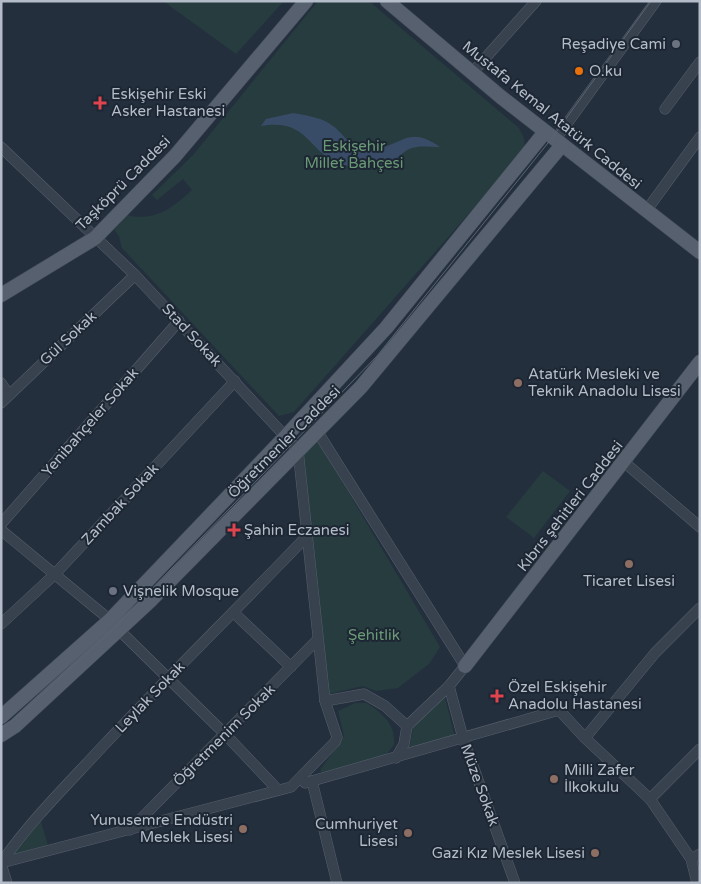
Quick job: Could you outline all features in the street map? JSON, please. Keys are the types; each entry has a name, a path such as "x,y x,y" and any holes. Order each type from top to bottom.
{"main road":[{"name":"Taşköprü Caddesi","path":"1,295 95,238 176,156 306,1"},
{"name":"Mustafa Kemal Atatürk Caddesi","path":"396,4 472,73 700,252"},
{"name":"Öğretmenler Caddesi","path":"1,737 15,726 114,625 298,450 366,381 554,139"},
{"name":"Öğretmenler Caddesi","path":"1,717 114,625 386,328 554,139"},
{"name":"Kıbrıs şehitleri Caddesi","path":"464,666 699,363"}],"street":[{"path":"472,73 536,1"},
{"path":"554,139 656,1"},
{"path":"665,109 700,62"},
{"path":"646,211 700,137"},
{"name":"Stad Sokak","path":"1,147 135,275 298,450"},
{"name":"Gül Sokak","path":"5,399 135,275"},
{"name":"Yenibahçeler Sokak","path":"1,524 179,321"},
{"name":"Zambak Sokak","path":"1,624 54,575 235,381"},
{"path":"1,383 5,399"},
{"path":"317,431 464,666 449,686 407,726 404,744 396,758"},
{"path":"291,787 338,737 325,701 298,450"},
{"path":"624,462 700,527"},
{"path":"1,530 114,625 225,734 278,790"},
{"name":"Leylak Sokak","path":"1,863 40,813 167,678 234,613 306,537"},
{"path":"585,738 654,653 700,608"},
{"path":"234,613 291,667"},
{"name":"Öğretmenim Sokak","path":"130,830 317,640"},
{"name":"Müze Sokak","path":"449,686 464,738 515,883"},
{"path":"325,701 364,694 385,706 407,726"},
{"path":"7,883 1,863 291,787 556,710 563,711 585,738 650,799 695,856 697,883"},
{"path":"650,799 700,749"},
{"path":"312,781 337,883"}],"green space":[{"path":"163,1 284,1 236,54"},
{"name":"Eskişehir Millet Bahçesi","path":"318,1 369,1 519,128 524,138 525,150 294,412 279,416 122,248 119,236 114,230 127,215 146,217 155,215 170,208 192,190 183,179 157,200 152,195 193,155"},
{"name":"Şehitlik","path":"317,439 440,647 429,664 398,688 376,691 363,686 329,694 303,454"},
{"path":"543,471 570,491 534,538 506,517"},
{"path":"445,697 455,738 409,750 413,727"},
{"path":"355,703 366,703 383,715 393,731 394,745 384,757 322,773 320,770 344,736 338,711"},
{"path":"39,815 50,852 1,863"}],"water":[{"path":"293,113 326,122 350,142 361,147 379,148 403,139 419,137 440,147 409,149 393,161 379,166 355,167 344,165 322,153 307,138 290,127 277,125 261,126 266,119"}],"tram line":[{"path":"1,728 20,715 113,629 377,356 552,138 651,1"}],"place":[{"name":"Reşadiye Cami","path":"676,44"},
{"name":"O.ku","path":"579,71"},
{"name":"Eskişehir Eski Asker Hastanesi","path":"100,103"},
{"name":"Atatürk Mesleki ve Teknik Anadolu Lisesi","path":"518,383"},
{"name":"Şahin Eczanesi","path":"234,530"},
{"name":"Ticaret Lisesi","path":"629,564"},
{"name":"Vişnelik Mosque","path":"113,591"},
{"name":"Özel Eskişehir Anadolu Hastanesi","path":"497,696"},
{"name":"Milli Zafer İlkokulu","path":"554,779"},
{"name":"Yunusemre Endüstri Meslek Lisesi","path":"243,829"},
{"name":"Cumhuriyet Lisesi","path":"408,833"},
{"name":"Gazi Kız Meslek Lisesi","path":"595,853"}]}
